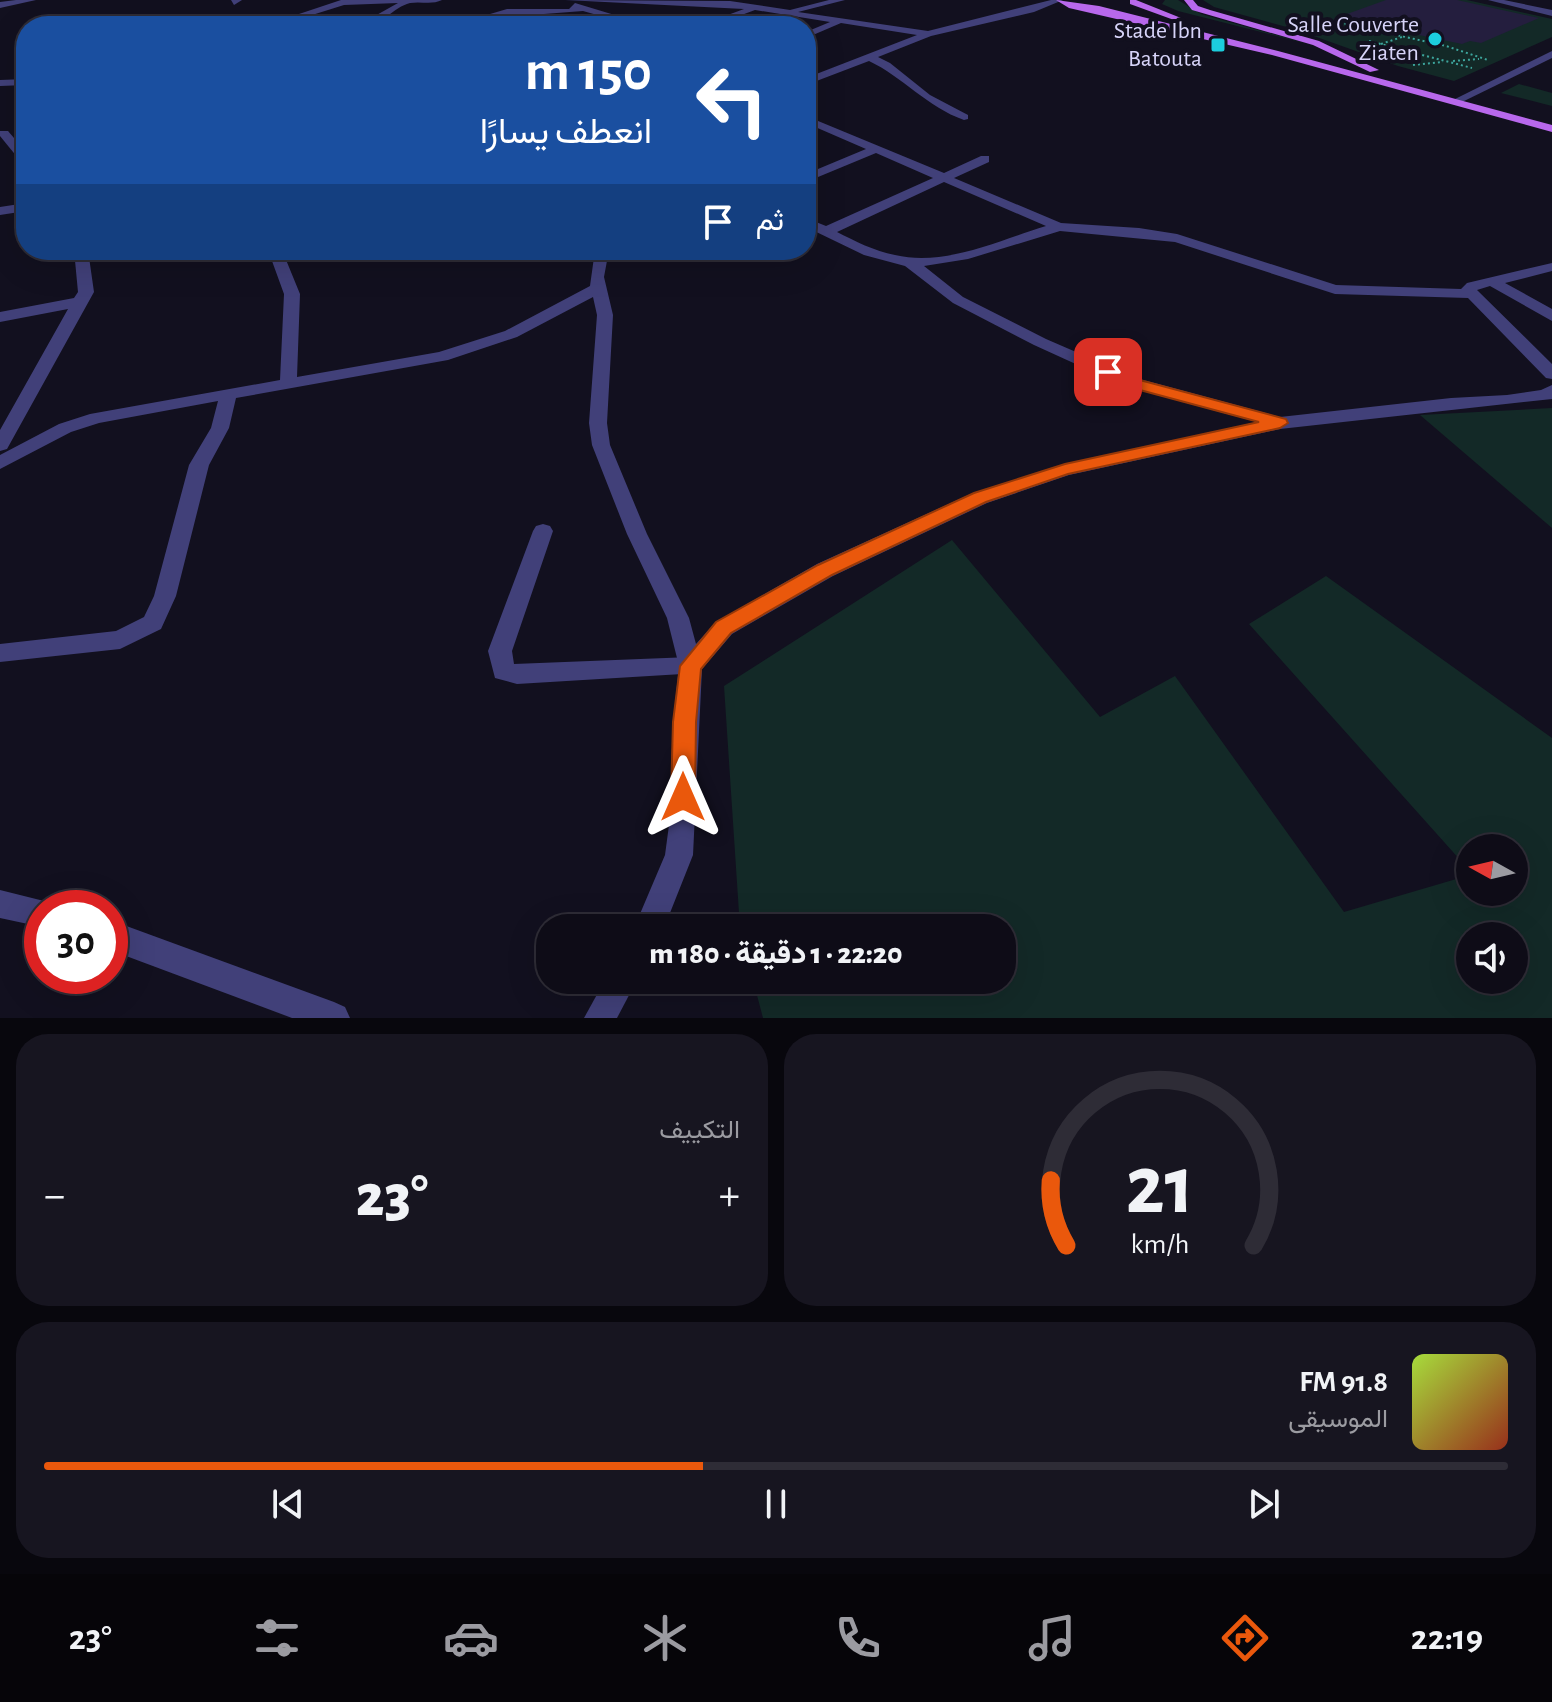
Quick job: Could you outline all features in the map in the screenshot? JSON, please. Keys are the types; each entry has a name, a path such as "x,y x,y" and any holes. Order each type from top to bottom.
{"main road":[{"path":"1060,0 1456,101 1552,129"},
{"path":"1188,0 1195,8 1316,43 1371,68"},
{"path":"1084,8 1112,9 1132,1 1186,21 1552,116"}],"street":[{"path":"0,5 32,0"},
{"path":"384,16 405,0"},
{"path":"299,16 343,2 438,0"},
{"path":"560,0 608,16"},
{"path":"569,0 727,2 804,16"},
{"path":"783,13 841,0"},
{"path":"816,77 928,34 1031,10 1060,0"},
{"path":"1492,0 1552,13"},
{"path":"5,17 21,7 19,3"},
{"path":"732,16 755,8"},
{"path":"1031,10 1084,8"},
{"path":"486,16 581,9"},
{"path":"816,18 928,34"},
{"path":"816,31 839,21"},
{"path":"1456,101 1552,54"},
{"path":"867,56 886,65 926,97 964,117"},
{"path":"816,68 829,71"},
{"path":"816,123 1059,227 1139,232 1177,238 1335,289 1472,294"},
{"path":"816,174 875,149"},
{"path":"827,231 985,159"},
{"path":"816,226 879,254 909,262 942,261 1059,227"},
{"path":"0,445 26,405 86,292 82,260"},
{"path":"279,260 292,294 288,385"},
{"path":"601,260 598,288 605,315 598,423 601,445 637,534 678,618 691,666 685,722 683,825 679,855 655,914"},
{"path":"909,262 958,300 1130,382 1280,423"},
{"path":"1552,267 1472,286 1468,290 1552,374"},
{"path":"1492,281 1552,316"},
{"path":"0,463 65,428 96,418 228,397 442,356 498,339 598,288"},
{"path":"0,317 80,302"},
{"path":"543,531 500,651 503,671 517,674 691,666 724,628 825,570 980,498 1065,470 1280,423 1451,403 1507,400 1546,395 1552,390"},
{"path":"0,653 120,640 153,623 165,596 199,465 220,428 228,397"},
{"path":"0,904 24,909"},
{"path":"128,942 334,1018"},
{"path":"600,1018 614,994"}],"path":[{"path":"1318,18 1446,46 1479,59"},
{"path":"1371,68 1491,60"}],"green space":[{"path":"1165,0 1178,0 1201,14 1308,44 1178,11 1162,4"},
{"name":"Salle Couverte Ziaten","path":"1203,0 1467,0 1552,19 1552,37 1454,81 1398,66 1294,29 1214,7"},
{"path":"1519,84 1552,93 1552,106 1501,93"},
{"path":"1552,408 1552,528 1420,415"},
{"path":"952,540 1100,717 1175,676 1344,912 1456,879 1456,906 1528,906 1528,834 1456,834 1456,855 1249,624 1326,576 1552,738 1552,1018 763,1018 757,994 1016,994 1016,914 739,914 724,686"}],"building":[{"path":"1386,0 1457,0 1539,18 1481,43 1470,41 1462,44 1333,19"}],"place":[{"name":"Salle Couverte Ziaten","path":"1435,39"},
{"name":"Stade Ibn Batouta","path":"1218,45"}],"route":[{"path":"683,797 682,770 691,666 724,628 825,570 980,498 1065,470 1280,423 1130,382 1108,372"}]}
